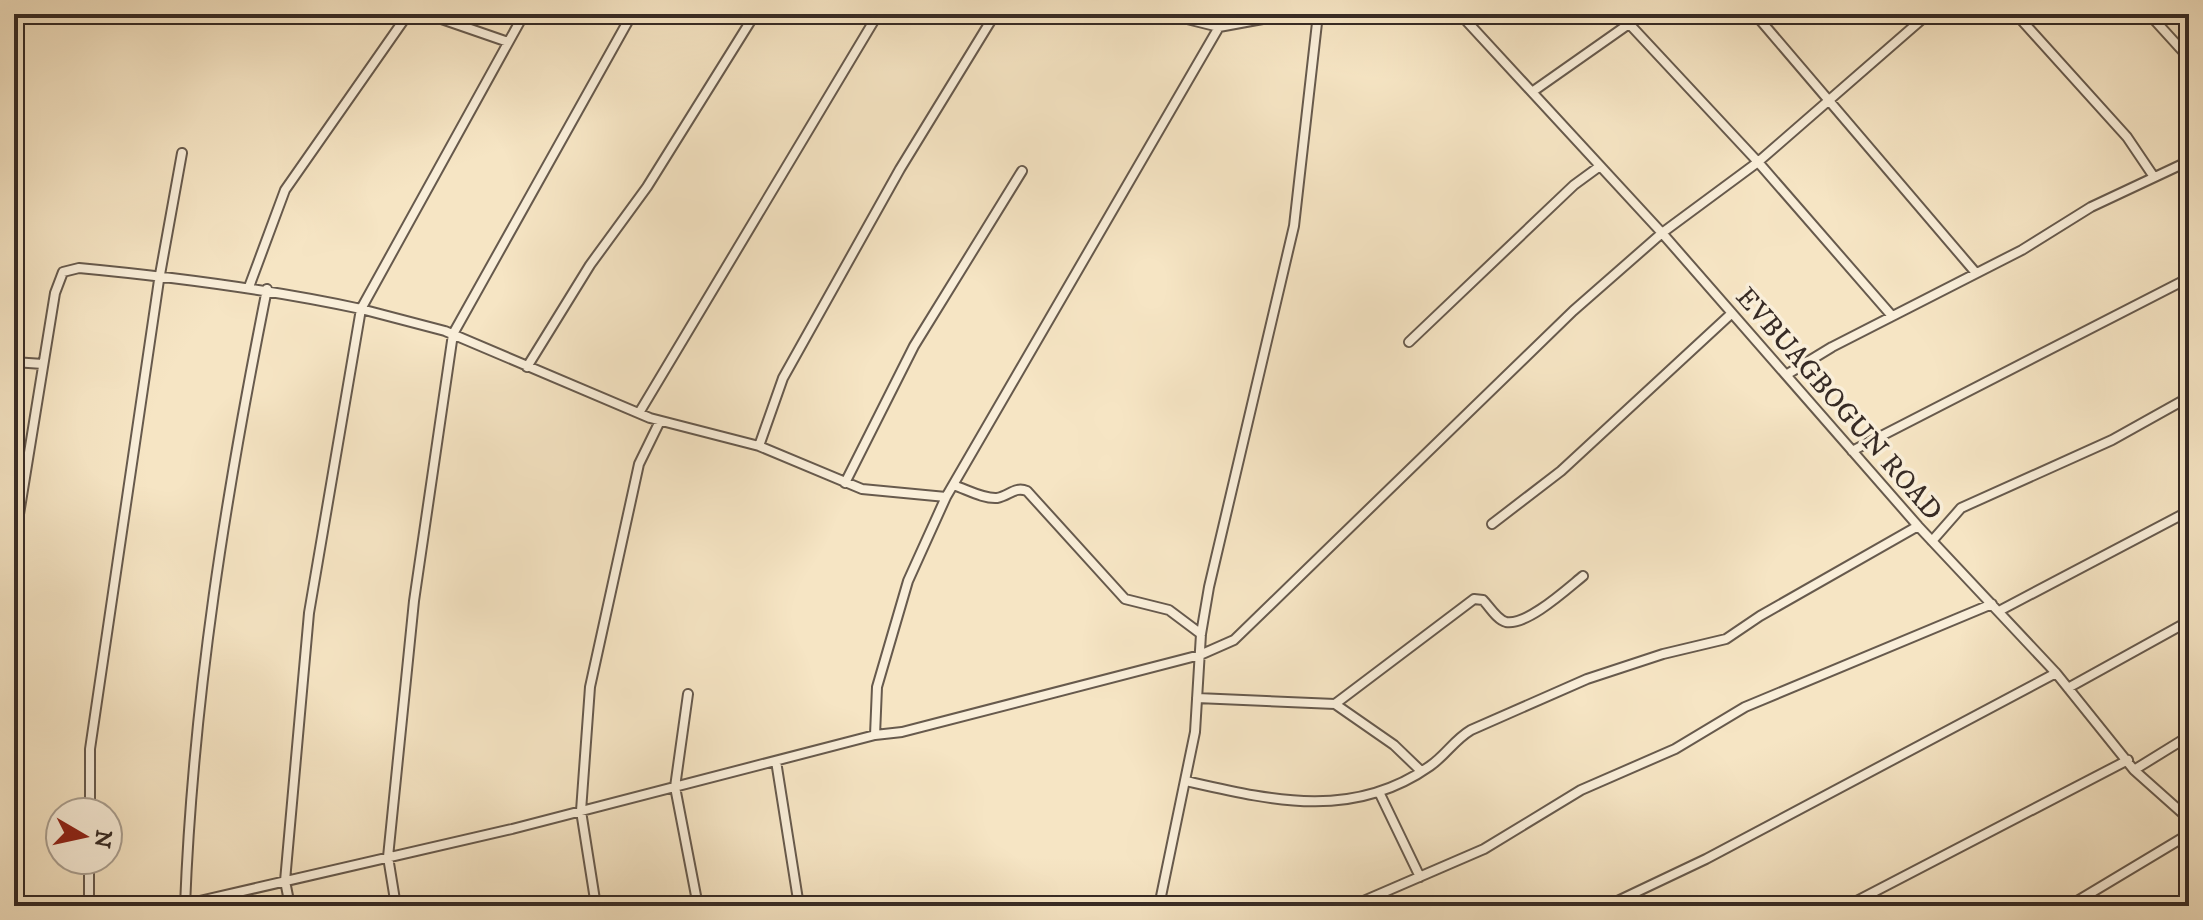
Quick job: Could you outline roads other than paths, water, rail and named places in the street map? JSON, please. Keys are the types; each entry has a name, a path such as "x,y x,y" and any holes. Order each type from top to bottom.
{"street":[{"path":"249,287 290,183 408,14"},
{"path":"427,14 508,42"},
{"path":"290,906 285,881 309,613 361,309 524,14"},
{"path":"396,906 388,857 414,601 453,334 632,14"},
{"path":"527,367 590,265 647,187 755,14"},
{"path":"639,413 878,14"},
{"path":"759,446 783,378 900,169 995,14"},
{"path":"1167,14 1219,27 1290,14"},
{"path":"1159,906 1186,781 1197,698 1201,634 1294,226 1318,14"},
{"name":"EVBUAGBOGUN ROAD","path":"1460,14 1662,233 1918,526 2056,673 2134,770 2189,819"},
{"path":"1620,14 1758,162 1892,316"},
{"path":"1532,92 1643,14"},
{"path":"1755,14 1976,273"},
{"path":"267,289 233,459 201,680 183,905 581,811 875,735 902,732 1200,655 1234,640 1256,622 1573,311 1662,233 1758,162 1928,14"},
{"path":"2016,14 2127,137 2154,177"},
{"path":"2149,14 2189,58"},
{"path":"875,735 874,705 881,672 908,581 946,497 1219,27"},
{"path":"90,796 90,749 160,276 182,153"},
{"path":"1786,375 1892,316 2022,250 2091,207 2189,161"},
{"path":"1409,342 1574,185 1600,166"},
{"path":"845,483 914,346 1022,171"},
{"path":"14,545 58,276 79,268 267,289 361,309 453,334 660,421 759,446 862,489 946,497"},
{"path":"1852,451 2189,278"},
{"path":"1492,524 1561,471 1732,313"},
{"path":"14,362 43,364"},
{"path":"1932,541 1961,508 2112,440 2189,397"},
{"path":"596,906 581,811 590,687 639,464 660,421"},
{"path":"953,485 990,497 1001,497 1016,489 1027,491 1125,599 1169,610 1201,634"},
{"path":"1352,906 1484,849 1581,790 1675,749 1745,707 1996,607 2189,511"},
{"path":"1186,781 1280,802 1331,802 1379,792 1421,771 1443,755 1456,739 1471,730 1587,679 1663,654 1726,639 1918,526"},
{"path":"1335,704 1474,599 1483,600 1501,620 1513,621 1553,602 1583,576"},
{"path":"2068,688 2189,621"},
{"path":"1607,906 1706,859 2056,673"},
{"path":"688,694 675,787 698,906"},
{"path":"1197,698 1335,704 1394,745 1421,771"},
{"path":"2134,770 2189,736"},
{"path":"1847,906 2128,760"},
{"path":"776,761 799,906"},
{"path":"1379,792 1420,877"},
{"path":"2069,906 2189,834"},
{"path":"89,876 89,906"}]}
